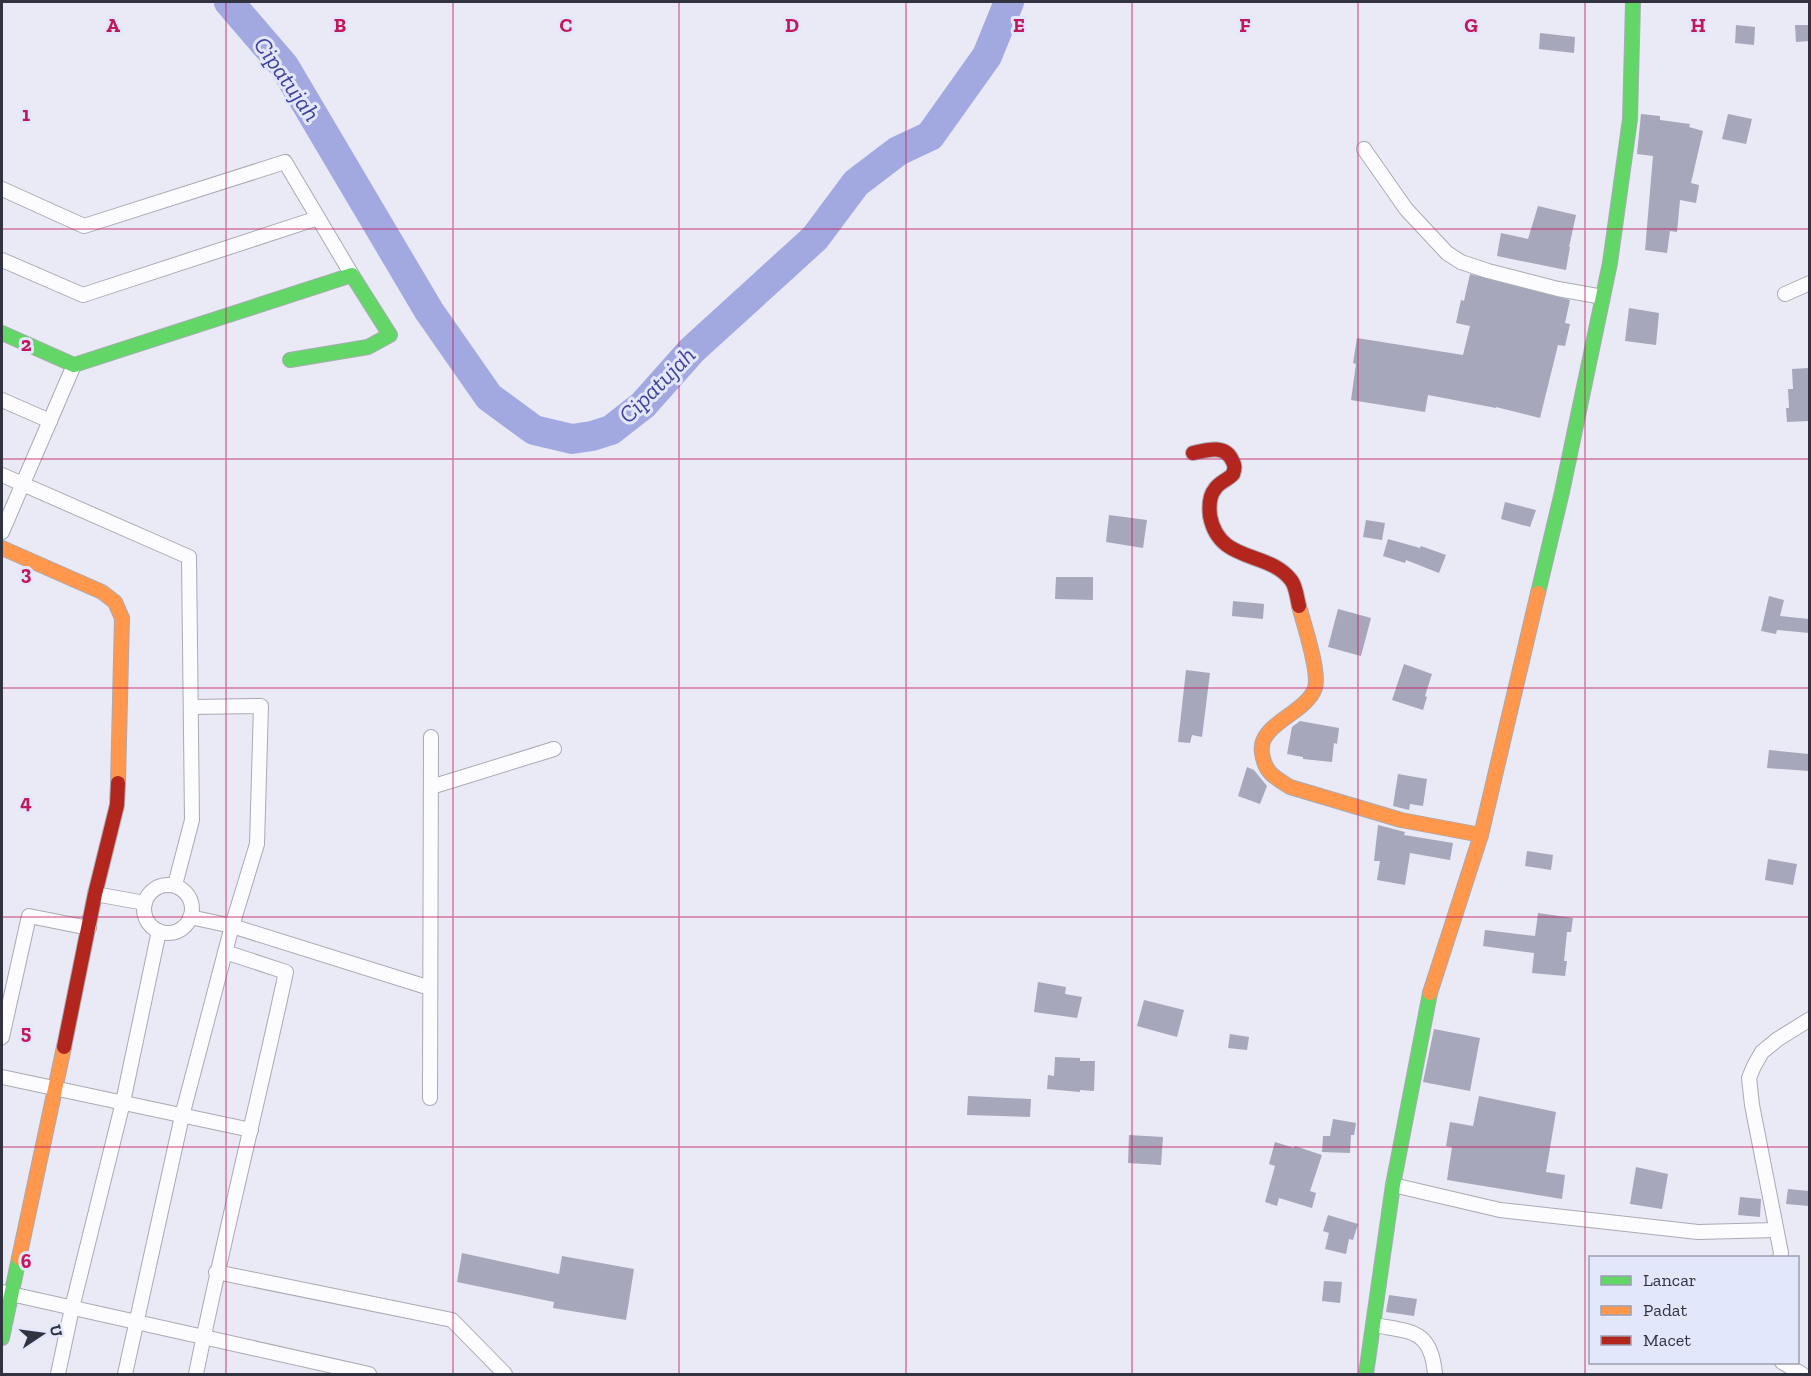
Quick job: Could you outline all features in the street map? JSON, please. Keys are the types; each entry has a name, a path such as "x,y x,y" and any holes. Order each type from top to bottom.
{"street":[{"path":"1366,1374 1393,1185 1432,982 1481,834 1562,492 1610,263 1630,119 1633,2"},
{"path":"1364,149 1406,209 1447,253 1461,262 1558,289 1603,297"},
{"path":"2,189 84,226 285,162 390,335 368,347 290,360"},
{"path":"2,260 83,295 318,218"},
{"path":"2,333 74,365 352,275"},
{"path":"1785,294 1809,283"},
{"path":"2,532 74,365"},
{"path":"2,400 50,421"},
{"path":"1193,453 1224,449 1233,458 1235,467 1232,477 1216,487 1211,494 1210,518 1220,539 1228,547 1243,556 1274,566 1285,572 1293,582 1316,674 1315,687 1307,702 1268,733 1261,747 1264,766 1275,778 1290,787 1401,820 1481,834"},
{"path":"2,475 189,557 192,820 175,885"},
{"path":"2,548 102,592 115,603 122,618 117,805 95,894 56,1089 6,1293 2,1338"},
{"path":"125,1374 182,1116 232,926 257,844 261,706 192,707"},
{"path":"430,1098 431,737"},
{"path":"431,787 554,749"},
{"path":"162,885 175,885 188,896 192,910 181,929 159,931 148,921 145,915 145,903 149,893 155,888 162,885"},
{"path":"95,894 145,903"},
{"path":"2,1037 29,916 88,928"},
{"path":"190,917 232,926 430,988"},
{"path":"58,1374 123,1102 159,931"},
{"path":"196,1374 216,1272 251,1130 286,972 225,952"},
{"path":"1780,1256 1749,1078 1762,1052 1809,1019"},
{"path":"2,1077 251,1130"},
{"path":"1393,1185 1500,1210 1698,1232 1776,1230"},
{"path":"216,1272 452,1320 505,1374"},
{"path":"6,1293 369,1374"},
{"path":"1374,1325 1414,1332 1428,1344 1435,1374"},
{"path":"1785,1364 1802,1374"}],"building":[{"path":"1736,25 1755,27 1754,45 1735,43"},
{"path":"1795,25 1809,25 1809,41 1796,42"},
{"path":"1540,33 1575,37 1574,53 1539,49"},
{"path":"1641,114 1660,116 1660,120 1690,124 1689,127 1703,131 1691,183 1699,185 1696,203 1680,200 1677,232 1670,231 1667,253 1645,250 1653,156 1637,154"},
{"path":"1728,114 1752,119 1746,144 1722,139"},
{"path":"1538,206 1576,215 1566,270 1497,256 1501,233 1528,239"},
{"path":"1470,274 1570,300 1565,323 1570,324 1565,346 1558,345 1540,418 1496,407 1428,395 1425,412 1351,400 1357,338 1463,355 1470,326 1456,323"},
{"path":"1629,308 1659,313 1656,345 1625,341"},
{"path":"1809,368 1809,421 1787,422 1788,389 1793,389 1792,369"},
{"path":"1505,502 1536,510 1530,527 1501,519"},
{"path":"1109,515 1147,520 1143,548 1106,542"},
{"path":"1366,520 1385,523 1382,540 1363,537"},
{"path":"1388,539 1420,548 1421,546 1446,555 1439,573 1406,560 1405,563 1383,556"},
{"path":"1056,577 1093,577 1093,600 1055,599"},
{"path":"1769,596 1784,600 1780,616 1809,619 1809,633 1777,630 1776,634 1761,631"},
{"path":"1233,601 1264,604 1263,619 1232,616"},
{"path":"1338,609 1371,618 1361,656 1328,647"},
{"path":"1404,664 1432,674 1423,710 1392,700"},
{"path":"1186,670 1210,673 1202,737 1192,735 1190,743 1178,742"},
{"path":"1300,721 1339,728 1337,744 1334,743 1332,762 1303,759 1303,757 1287,754 1292,727"},
{"path":"1769,750 1809,754 1809,771 1767,768"},
{"path":"1247,767 1254,770 1267,786 1260,804 1238,796"},
{"path":"1398,774 1427,779 1423,806 1410,804 1409,810 1393,806"},
{"path":"1378,825 1405,832 1404,835 1453,843 1450,860 1410,853 1405,885 1377,880 1380,861 1374,861"},
{"path":"1527,851 1553,855 1551,870 1525,866"},
{"path":"1768,859 1797,864 1793,885 1765,880"},
{"path":"1538,913 1573,918 1571,932 1567,932 1565,976 1532,973 1534,953 1483,946 1485,930 1535,936"},
{"path":"1038,982 1066,987 1065,994 1082,997 1077,1018 1034,1012"},
{"path":"1144,1000 1184,1010 1177,1037 1137,1026"},
{"path":"1434,1029 1480,1038 1470,1091 1423,1082"},
{"path":"1230,1034 1249,1037 1247,1050 1228,1048"},
{"path":"1055,1057 1095,1061 1094,1091 1047,1089 1048,1075 1054,1076"},
{"path":"968,1096 1031,1099 1030,1117 967,1115"},
{"path":"1479,1096 1556,1112 1546,1172 1565,1175 1562,1199 1447,1180 1452,1147 1446,1146 1450,1122 1473,1126"},
{"path":"1333,1119 1356,1123 1354,1135 1351,1135 1350,1153 1322,1152 1323,1136 1330,1136"},
{"path":"1129,1135 1163,1137 1161,1165 1128,1163"},
{"path":"1275,1142 1322,1155 1310,1191 1316,1193 1312,1208 1279,1198 1277,1206 1265,1202 1275,1166 1269,1164"},
{"path":"1636,1167 1668,1174 1662,1209 1630,1204"},
{"path":"1788,1189 1809,1191 1809,1206 1786,1204"},
{"path":"1740,1197 1761,1199 1760,1217 1738,1215"},
{"path":"1328,1215 1358,1224 1353,1240 1349,1239 1346,1254 1325,1249 1329,1233 1323,1231"},
{"path":"462,1253 559,1274 562,1256 634,1269 626,1320 553,1308 554,1302 457,1282"},
{"path":"1324,1281 1342,1282 1340,1303 1322,1301"},
{"path":"1389,1295 1417,1299 1414,1316 1386,1312"}],"waterway":[{"name":"Cipatujah","path":"229,2 284,66 429,311 489,397 534,430 572,439 611,430 643,405 692,350 815,238 856,183 898,151 930,136 987,56 1009,2"}],"traffic: fast":[{"path":"1538,593 1562,492 1610,263 1630,119 1633,2"},
{"path":"2,333 74,365 352,275 390,335 368,347 290,360"},
{"path":"1366,1374 1393,1185 1430,993"},
{"path":"2,1338 19,1258"}],"traffic: slow":[{"path":"2,548 102,592 115,602 122,618 118,783"},
{"path":"1430,993 1481,835 1538,593"},
{"path":"1299,606 1313,660 1315,688 1302,705 1267,734 1262,743 1262,753 1268,770 1290,787 1401,820 1481,835"},
{"path":"19,1258 64,1047"}],"traffic: jam":[{"path":"1193,453 1215,449 1229,455 1234,465 1233,474 1217,487 1210,502 1210,516 1215,531 1223,542 1234,549 1281,571 1293,583 1299,606"},
{"path":"64,1047 95,894 117,805 118,783"}]}
